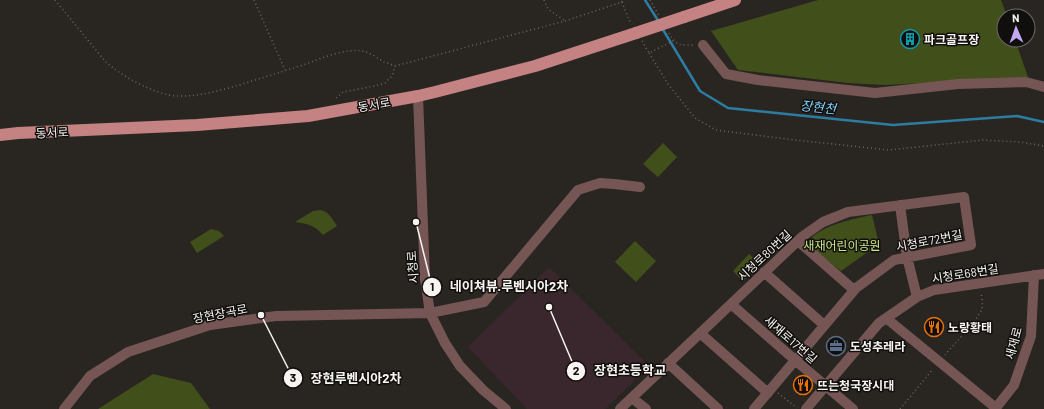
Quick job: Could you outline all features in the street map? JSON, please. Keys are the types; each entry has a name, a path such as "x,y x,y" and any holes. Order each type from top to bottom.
{"main road":[{"name":"동서로","path":"0,135 197,125 308,116 418,96 535,66 735,0"}],"street":[{"path":"703,45 726,74 758,80 875,93 958,84 1026,82 1044,87"},
{"name":"시청로","path":"418,96 425,279 430,313 445,343 460,366 483,390 506,409"},
{"name":"장현장곡로","path":"64,409 90,376 128,352 210,325 276,316 430,313 484,302 578,190 600,184 640,187"},
{"name":"시청로80번길","path":"620,409 764,272 798,241 823,222 848,212 964,198 971,245"},
{"path":"900,206 907,257 917,297"},
{"path":"798,241 854,290"},
{"name":"시청로72번길","path":"754,409 854,290 894,260 971,245"},
{"path":"764,272 824,325"},
{"name":"시청로68번길","path":"806,409 879,323 917,297 934,290 1039,275"},
{"name":"새재로","path":"995,408 1014,385 1031,336 1039,275"},
{"name":"새재로17번길","path":"731,304 853,409"},
{"path":"886,318 940,361 995,408"},
{"path":"700,333 770,391"},
{"path":"668,363 718,409"},
{"path":"632,398 646,409"}],"path":[{"path":"56,0 112,68 135,82 158,92 176,96 193,96 210,93 348,51 362,51 395,66 564,21 622,2 622,0"},
{"path":"254,0 286,70"},
{"path":"544,0 548,9 564,21"},
{"path":"653,51 673,41"},
{"path":"649,53 668,84 695,118 716,130 889,150 983,140 1020,142 1044,146"},
{"path":"336,98 343,92 386,83 392,76 395,66"},
{"path":"900,409 977,318 982,309 979,284"},
{"path":"770,391 798,409"}],"shaded area":[{"path":"549,267 649,366 605,409 527,409 468,347"}],"green space":[{"path":"818,0 1001,0 1004,8 996,8 996,48 1018,48 1028,77 886,85 848,83 738,70 711,31"},
{"path":"663,143 677,157 658,177 643,164"},
{"path":"320,210 328,214 337,226 323,235 317,229 303,223 295,222 313,211"},
{"name":"새재어린이공원","path":"872,215 879,244 841,271 808,245 816,234 830,226"},
{"path":"211,229 219,231 224,236 197,253 190,242"},
{"path":"635,241 656,261 636,282 615,262"},
{"path":"749,254 760,264 743,281 733,271"},
{"path":"153,374 191,383 210,409 98,409"}],"waterway":[{"name":"장현천","path":"645,0 659,22"},
{"name":"장현천","path":"662,28 700,91 728,108 893,125 1017,116 1044,122"}],"place":[{"name":"파크골프장","path":"910,39"},
{"name":"네이쳐뷰.루벤시아2차","path":"416,222"},
{"name":"장현초등학교","path":"549,307"},
{"name":"장현루벤시아2차","path":"261,315"},
{"name":"노랑황태","path":"934,327"},
{"name":"도성추레라","path":"836,346"},
{"name":"뜨는청국장시대","path":"803,385"}]}
